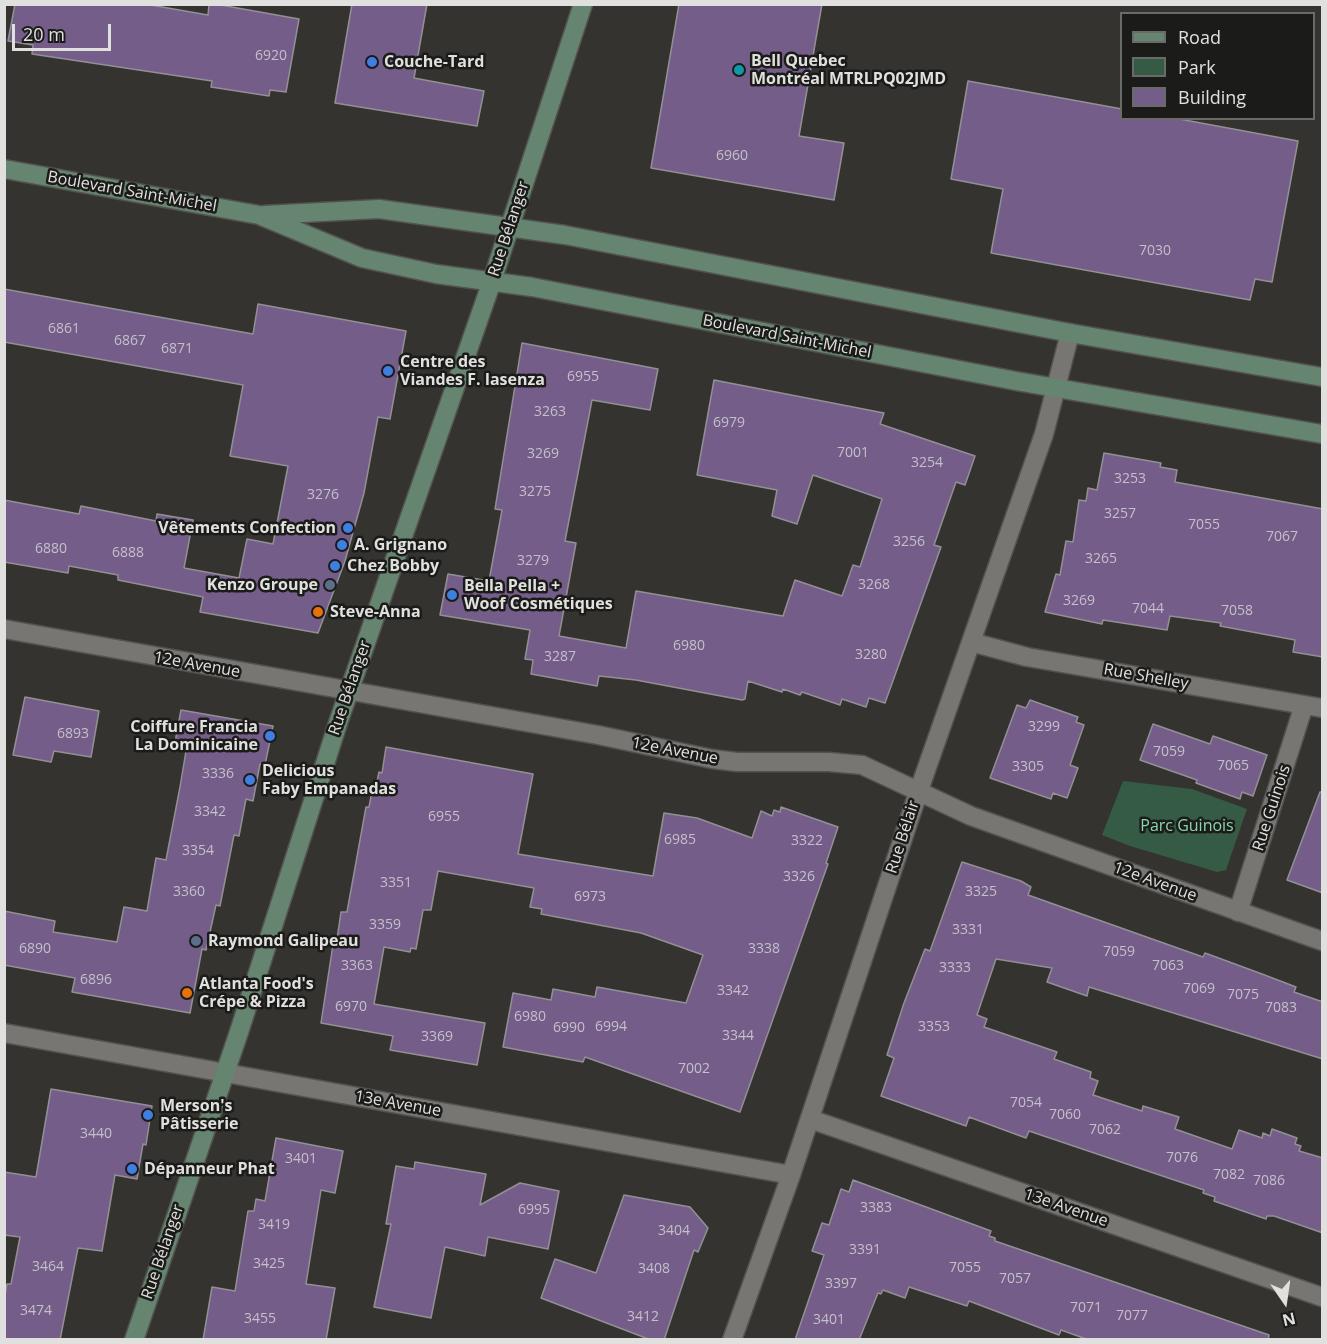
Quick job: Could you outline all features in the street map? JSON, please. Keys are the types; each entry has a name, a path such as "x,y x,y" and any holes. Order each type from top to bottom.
{"main road":[{"name":"Rue Bélanger","path":"134,1340 349,691 510,228 582,4"},
{"name":"Boulevard Saint-Michel","path":"4,169 259,215 362,258 436,274 532,287 1056,387 1323,434"},
{"name":"Boulevard Saint-Michel","path":"259,215 379,209 565,235 1070,333 1323,377"}],"street":[{"name":"Rue Bélair","path":"732,1340 792,1175 918,793 1044,434 1070,333"},
{"name":"12e Avenue","path":"4,629 721,760 862,765 971,816 1323,941"},
{"name":"Rue Shelley","path":"971,642 1027,657 1323,708"},
{"name":"Rue Guinois","path":"1238,912 1304,705"},
{"name":"13e Avenue","path":"4,1033 792,1175"},
{"name":"13e Avenue","path":"810,1119 1323,1298"}],"green space":[{"name":"Parc Guinois","path":"1123,781 1192,789 1247,809 1226,870 1217,872 1130,846 1102,835"}],"building":[{"path":"15,4 145,4 208,15 209,4 215,4 299,19 286,92 270,90 269,96 211,87 212,81 32,54 33,45 8,41"},
{"path":"352,4 427,4 414,78 484,91 477,126 335,103"},
{"name":"Bell Quebec Montréal MTRLPQ02JMD","path":"679,4 822,4 799,136 844,143 834,200 651,168"},
{"path":"968,81 1120,109 1120,120 1185,120 1298,141 1272,282 1255,279 1250,300 991,253 1003,189 951,179"},
{"path":"4,289 253,334 258,304 406,331 390,419 378,417 364,493 345,561 318,633 200,612 203,597 118,580 118,575 69,566 68,573 4,562 4,500 79,514 81,506 156,521 157,514 193,520 184,568 239,578 247,539 273,544 288,466 230,456 243,385 4,342"},
{"path":"522,343 658,369 650,410 592,400 565,541 576,543 559,636 626,648 636,591 783,616 795,580 842,596 853,565 860,567 882,499 813,475 797,524 772,516 777,490 697,475 714,380 884,413 880,424 975,456 965,485 956,482 934,545 941,547 885,703 869,698 866,707 842,699 840,705 802,692 800,695 783,689 782,692 748,681 745,699 742,700 636,680 599,676 597,686 531,674 533,660 525,659 530,630 440,615 448,574 489,581 502,510 495,509"},
{"path":"1104,453 1161,463 1160,467 1177,470 1175,482 1323,509 1323,657 1293,652 1295,640 1220,626 1221,623 1170,616 1167,630 1103,620 1102,624 1045,612 1056,574 1060,575 1066,541 1073,542 1079,500 1086,501 1088,488 1097,490"},
{"path":"25,697 99,711 91,757 54,751 51,762 13,755"},
{"path":"1030,700 1078,717 1076,722 1084,725 1070,765 1078,768 1067,798 1053,793 1051,799 990,778 1017,705 1026,708"},
{"path":"181,710 273,726 265,765 260,764 253,801 246,799 239,836 234,835 220,906 216,905 206,950 202,949 190,1013 72,992 75,978 4,965 4,911 55,921 53,932 117,942 124,907 147,911 156,858 166,860 180,787 186,751 174,748"},
{"path":"1153,724 1210,744 1213,736 1267,755 1253,796 1242,792 1240,799 1196,783 1197,780 1140,760"},
{"path":"386,747 533,774 518,854 653,876 664,813 697,818 752,838 761,811 772,816 774,810 780,812 781,807 838,827 826,863 828,864 740,1112 585,1057 583,1062 503,1047 513,993 551,1000 553,989 595,997 597,987 686,1003 703,955 641,933 541,914 542,909 530,907 534,888 438,871 431,910 423,910 416,949 411,948 410,952 384,947 374,1004 485,1023 477,1065 390,1050 393,1036 321,1023 334,938 337,939 341,912 347,912 366,807 369,807 373,786 376,786 379,772 382,773"},
{"path":"1320,792 1323,792 1323,893 1287,880"},
{"path":"962,862 1021,881 1031,887 1028,895 1203,957 1205,953 1296,987 1294,992 1323,1002 1323,1059 1089,987 1087,996 1047,982 1052,968 996,959 977,1015 987,1019 984,1027 1057,1052 1054,1059 1091,1072 1090,1078 1098,1081 1093,1095 1142,1111 1143,1106 1179,1117 1175,1129 1232,1149 1239,1130 1262,1138 1263,1133 1270,1136 1272,1129 1297,1138 1295,1144 1301,1146 1299,1151 1323,1158 1323,1233 1274,1216 1267,1216 1266,1219 1214,1201 1215,1197 1203,1193 1204,1190 1029,1131 1026,1138 969,1117 966,1126 881,1096 894,1058 887,1055 904,1003 925,949 930,951"},
{"path":"51,1089 152,1106 146,1145 143,1144 137,1179 115,1175 102,1251 78,1248 60,1340 4,1340 4,1300 7,1284 11,1284 20,1237 4,1235 4,1172 36,1177"},
{"path":"276,1138 343,1151 335,1193 321,1190 306,1284 335,1288 326,1340 203,1340 212,1287 235,1291 248,1211 254,1211 256,1199 265,1201"},
{"path":"415,1162 486,1174 480,1205 520,1183 559,1191 548,1249 488,1237 485,1256 445,1247 431,1318 374,1307 391,1224 386,1224 396,1166 414,1169"},
{"path":"853,1180 991,1231 989,1236 995,1238 995,1241 1269,1335 1268,1340 1089,1340 1061,1330 1059,1335 969,1301 967,1306 909,1287 905,1298 883,1290 881,1294 878,1293 859,1340 795,1340 824,1255 812,1251 822,1223 829,1225 841,1189 849,1192"},
{"path":"624,1195 690,1207 708,1228 698,1252 694,1250 664,1340 651,1340 541,1298 555,1259 596,1273"}],"place":[{"name":"Couche-Tard","path":"372,62"},
{"name":"Bell Quebec Montréal MTRLPQ02JMD","path":"739,70"},
{"name":"Centre des Viandes F. Iasenza","path":"388,371"},
{"name":"Vêtements Confection","path":"348,528"},
{"name":"A. Grignano","path":"342,545"},
{"name":"Chez Bobby","path":"335,566"},
{"name":"Kenzo Groupe","path":"330,585"},
{"name":"Bella Pella + Woof Cosmétiques","path":"452,595"},
{"name":"Steve-Anna","path":"318,612"},
{"name":"Coiffure Francia La Dominicaine","path":"270,736"},
{"name":"Delicious Faby Empanadas","path":"250,780"},
{"name":"Raymond Galipeau","path":"196,941"},
{"name":"Atlanta Food's Crépe & Pizza","path":"187,993"},
{"name":"Merson's Pâtisserie","path":"148,1115"},
{"name":"Dépanneur Phat","path":"132,1169"}]}
